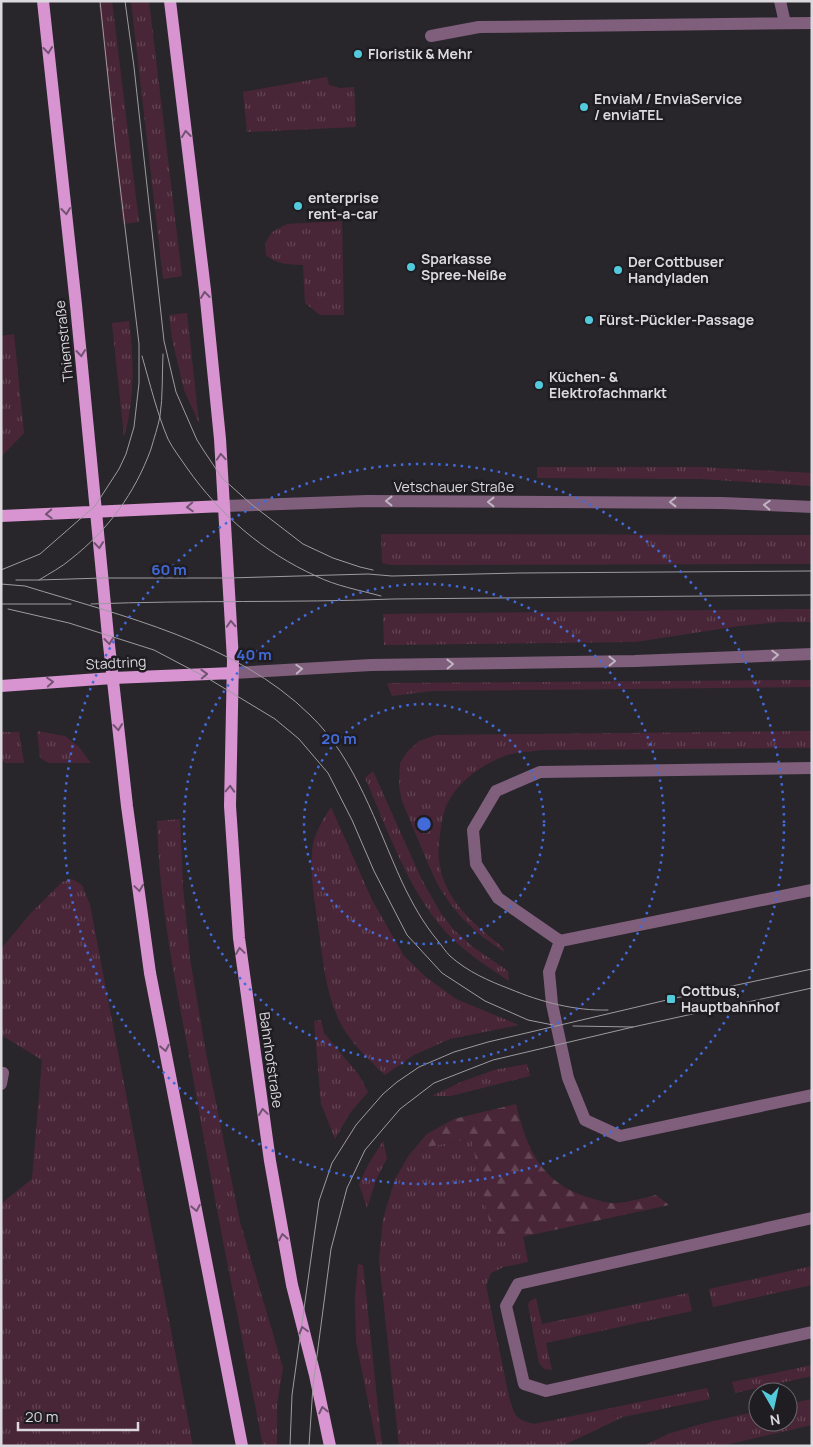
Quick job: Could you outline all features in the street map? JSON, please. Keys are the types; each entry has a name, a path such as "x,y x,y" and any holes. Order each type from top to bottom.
{"main road":[{"name":"Thiemstraße","path":"43,1 76,305 113,678"},
{"path":"170,1 205,290 220,439 233,673"},
{"name":"Vetschauer Straße","path":"96,512 224,506"},
{"path":"1,516 96,512"},
{"name":"Stadtring","path":"1,686 113,678 233,673"},
{"name":"Bahnhofstraße","path":"233,673 230,806 238,938 270,1160 290,1275 315,1375 330,1446"},
{"path":"113,678 127,806 150,973 242,1446"}],"street":[{"path":"780,1 785,23"},
{"path":"431,36 479,27 812,23"},
{"name":"Vetschauer Straße","path":"224,506 393,501 712,502 812,507"},
{"path":"233,673 371,665 635,661 812,654"},
{"path":"812,768 540,772 496,791 473,830 476,864 498,898 560,942 812,890"},
{"path":"560,942 549,972 552,1004 568,1078 585,1120 620,1136 812,1095"},
{"path":"812,1218 518,1284 506,1306 524,1384 546,1391 812,1332"}],"green space":[{"path":"99,1 112,1 139,222 123,224"},
{"path":"131,1 149,1 182,276 163,279"},
{"path":"327,77 329,85 340,88 354,87 356,127 247,132 243,92"},
{"path":"342,221 344,315 320,315 305,303 303,265 274,261 266,255 265,244 272,232 287,224"},
{"path":"187,313 199,423 184,390 172,339 169,315"},
{"path":"129,321 132,350 132,394 124,437 112,323"},
{"path":"14,334 24,433 1,457 1,336"},
{"path":"537,467 701,467 812,473 812,486 701,479 537,478"},
{"path":"381,534 812,535 812,564 390,565 382,563"},
{"path":"812,609 812,622 781,622 739,626 635,642 384,645 383,614"},
{"path":"812,680 812,687 432,691 392,696 387,683"},
{"path":"37,731 65,736 79,747 91,763 49,763 40,758"},
{"path":"812,731 812,748 541,750 507,755 479,769 455,791 445,809 438,851 440,867 444,882 457,905 503,948 504,952 480,935 462,918 438,885 402,801 399,786 400,763 407,752 419,741 436,735"},
{"path":"1,732 19,732 24,763 6,763 1,760"},
{"path":"373,771 421,878 440,912 454,930 473,947 508,971 509,981 460,946 432,915 420,897 409,878 365,778"},
{"path":"331,807 372,900 404,956 426,977 456,999 519,1025 450,1039 414,1055 385,1075 356,1046 346,1033 336,1014 328,989 312,884 313,844 318,829"},
{"path":"180,819 183,886 190,959 206,1053 240,1222 283,1368 277,1404 277,1446 263,1446 216,1205 164,911 157,821"},
{"path":"72,879 82,885 90,905 193,1446 1,1446 1,1211 2,1203 32,1179 42,1060 1,1035 1,949 30,914 62,882"},
{"path":"321,1020 324,1033 359,1075 368,1092 350,1113 335,1139 321,1104 314,1021"},
{"path":"527,1064 530,1076 451,1096 432,1096 461,1082 494,1070"},
{"path":"516,1104 531,1149 547,1173 558,1183 571,1191 606,1202 632,1201 656,1195 669,1205 494,1243 471,1138 433,1146 409,1155 427,1134 454,1119"},
{"path":"471,1138 494,1242 523,1236 528,1262 504,1267 491,1273 486,1285 509,1397 516,1416 534,1424 707,1388 710,1399 623,1417 562,1446 399,1446 379,1261 383,1219 395,1179 409,1155 433,1146"},
{"path":"383,1141 387,1158 376,1180 367,1208 359,1184"},
{"path":"358,1264 363,1265 382,1446 377,1446 356,1341 355,1298"},
{"path":"812,1266 812,1285 713,1307 709,1289"},
{"path":"688,1293 692,1311 546,1343 552,1370 544,1369 539,1363 528,1305 530,1301 536,1298 542,1324"},
{"path":"812,1365 812,1376 785,1382 748,1382 748,1390 735,1393 732,1382"},
{"path":"812,1399 812,1425 798,1428 798,1402"},
{"path":"748,1413 748,1432 782,1432 721,1446 643,1446 668,1434"}],"tram line":[{"path":"1,570 40,554 95,506 119,469 126,454 134,427 139,383 139,344 100,1"},
{"path":"125,1 164,341 176,392 197,440 222,478 251,504 303,544 333,558 373,570"},
{"path":"39,580 67,562 97,536 119,510 137,481 151,449 159,420 162,401 163,354"},
{"path":"142,356 157,409 170,443 200,485 228,516 244,531 278,556 316,576 348,588 381,596"},
{"path":"16,580 229,578 368,574 392,576 812,571"},
{"path":"1,584 25,586 176,634 248,668 280,690 310,715 326,732 340,752 364,794 402,882 418,913 450,956 479,976 534,998 558,1005 608,1010"},
{"path":"91,604 812,595"},
{"path":"1,604 71,604"},
{"path":"8,609 69,623 154,650 209,679 275,719 299,739 328,773 352,820 374,871 407,935 442,973 485,1001 528,1020 553,1025"},
{"path":"290,1446 292,1395 319,1201 332,1163 356,1125 383,1094 419,1067 454,1052 488,1042 671,999 812,969"},
{"path":"309,1446 313,1386 331,1249 347,1188 365,1150 400,1109 434,1083 493,1060 812,988"},
{"path":"573,1026 633,1027"}],"place":[{"name":"Floristik & Mehr","path":"358,54"},
{"name":"EnviaM / EnviaService / enviaTEL","path":"584,107"},
{"name":"enterprise rent-a-car","path":"298,206"},
{"name":"Sparkasse Spree-Neiße","path":"411,267"},
{"name":"Der Cottbuser Handyladen","path":"618,270"},
{"name":"Fürst-Pückler-Passage","path":"589,320"},
{"name":"Küchen- & Elektrofachmarkt","path":"539,385"},
{"name":"Cottbus, Hauptbahnhof","path":"671,999"}]}
